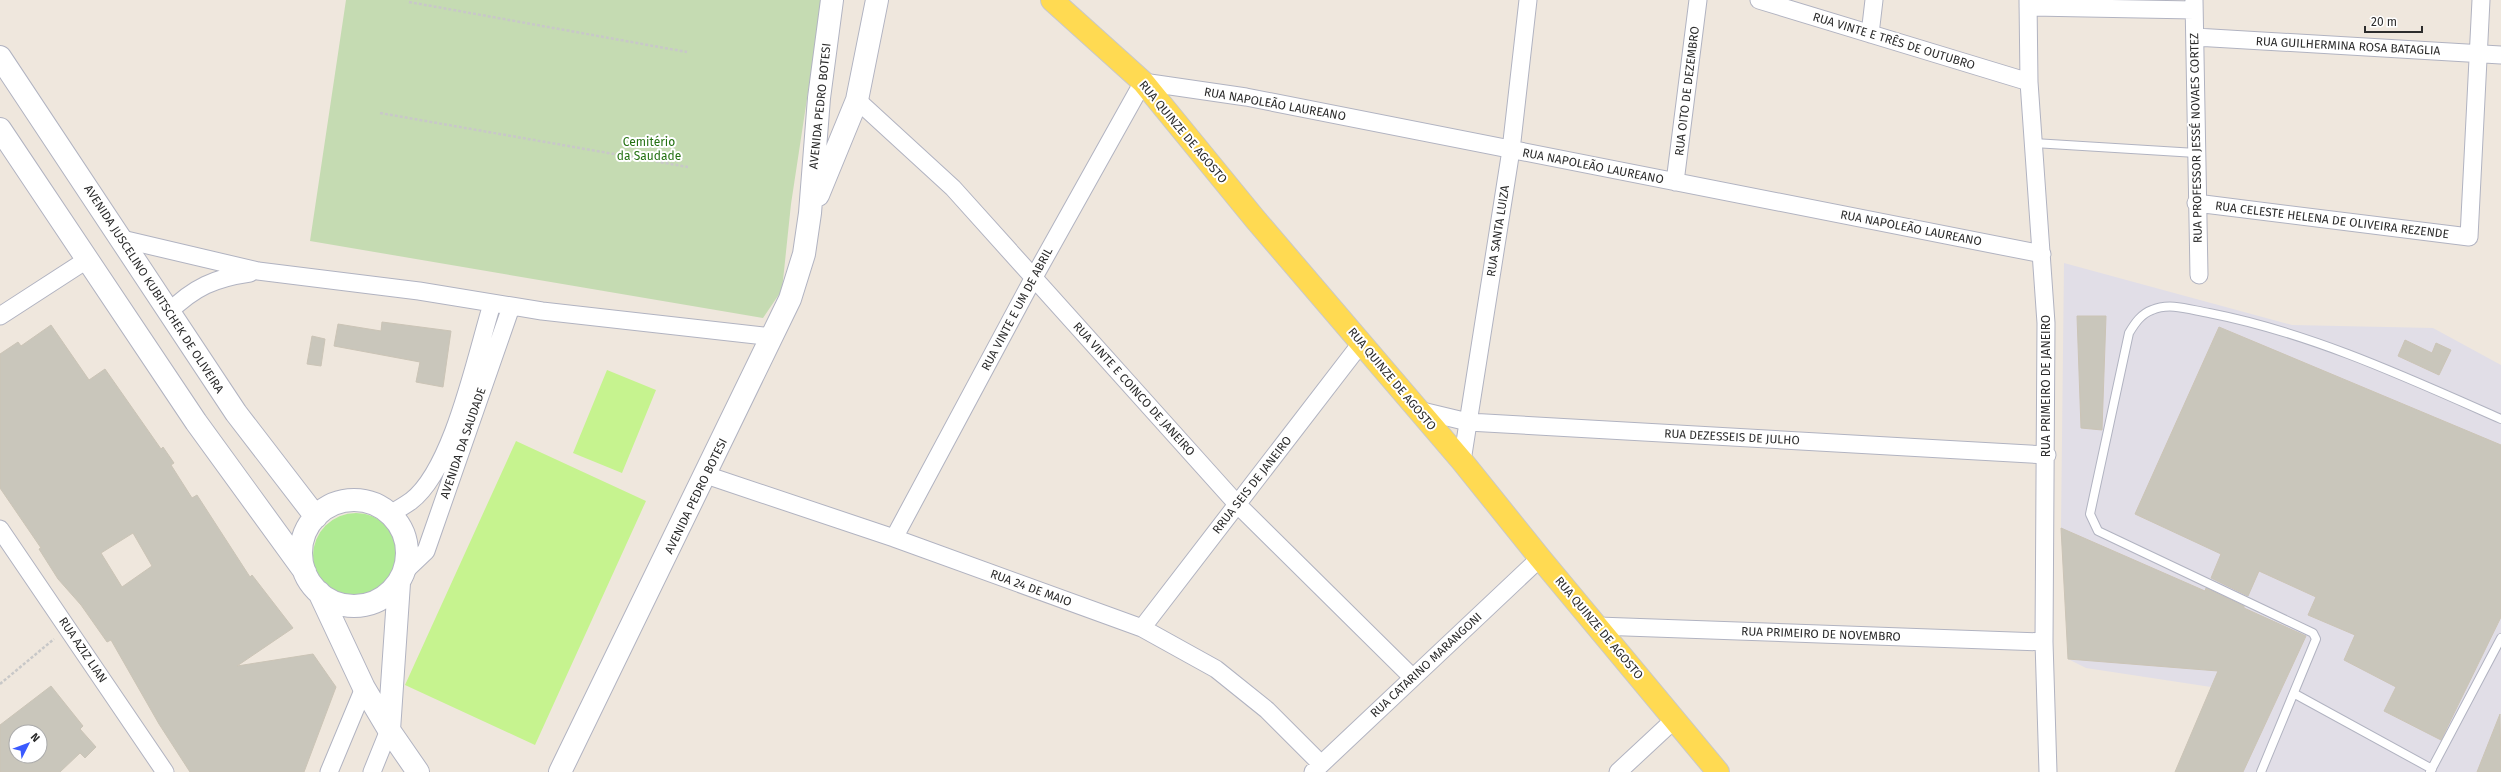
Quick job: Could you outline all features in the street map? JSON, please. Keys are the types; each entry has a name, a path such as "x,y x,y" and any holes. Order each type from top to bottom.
{"main road":[{"name":"AVENIDA PEDRO BOTESI","path":"560,772 790,300 804,254 810,213 818,98 832,0"},
{"name":"AVENIDA PEDRO BOTESI","path":"810,213 857,100 877,0"},
{"name":"RUA QUINZE DE AGOSTO","path":"1052,0 1143,82 1255,219 1362,342 1462,461 1540,558 1718,772"},
{"name":"AVENIDA JUSCELINO KUBITSCHEK DE OLIVEIRA","path":"0,57 122,239 168,313 236,413 316,517"},
{"path":"0,129 196,422 305,572 318,592 364,688 389,730 418,772"},
{"path":"305,572 302,558 302,543 307,529 316,517 328,507 344,501 360,500 376,505 390,514 401,527 406,542 407,559 402,577 389,730"},
{"path":"318,592 334,602 352,607 370,604 387,596 402,577"}],"street":[{"name":"RUA SANTA LUIZA","path":"1462,461 1511,150 1528,0"},
{"name":"RUA OITO DE DEZEMBRO","path":"1675,182 1698,0"},
{"name":"RUA VINTE E TRÊS DE OUTUBRO","path":"1759,0 2029,82"},
{"path":"1870,34 1874,0"},
{"path":"2480,54 2482,0"},
{"path":"2028,3 2194,5"},
{"name":"RUA PRIMEIRO DE JANEIRO","path":"2028,3 2029,82 2046,323 2047,455 2044,642 2048,772"},
{"name":"RUA PROFESSOR JESSÉ NOVAES CORTEZ","path":"2194,5 2196,204 2199,275"},
{"name":"RUA GUILHERMINA ROSA BATAGLIA","path":"2195,38 2501,55"},
{"name":"RUA CELESTE HELENA DE OLIVEIRA REZENDE","path":"2196,204 2469,237 2480,54"},
{"name":"RUA NAPOLEÃO LAUREANO","path":"1143,82 1246,97 2042,254"},
{"name":"RUA VINTE E UM DE ABRIL","path":"894,538 1034,277 1143,82"},
{"name":"RUA VINTE E COINCO DE JANEIRO","path":"857,100 953,188 1237,504 1412,678"},
{"path":"122,239 258,271 419,291 511,307 773,337"},
{"path":"0,316 88,259"},
{"path":"168,313 182,298 205,284 228,276 258,271"},
{"name":"AVENIDA DA SAUDADE","path":"390,514 416,496 430,479 448,449 492,304"},
{"name":"AVENIDA DA SAUDADE","path":"402,577 426,551 511,307"},
{"name":"RRUA SEIS DE JANEIRO","path":"1142,628 1362,342"},
{"name":"RUA DEZESSEIS DE JULHO","path":"1418,410 1468,422 2047,455"},
{"name":"RUA 24 DE MAIO","path":"706,475 894,538 1142,628 1216,669 1267,710 1317,768"},
{"name":"RUA AZIZ LIAN","path":"0,529 165,772"},
{"name":"RUA CATARINO MARANGONI","path":"1317,768 1540,558"},
{"name":"RUA PRIMEIRO DE NOVEMBRO","path":"1598,626 2044,642"},
{"path":"329,772 364,688"},
{"path":"1618,772 1675,719"},
{"path":"372,772 389,730"}],"lane":[{"path":"2034,143 2196,153"},
{"path":"2261,772 2314,648 2316,639 2313,633 2098,531 2090,514 2129,333 2139,318 2152,310 2172,306 2253,322 2374,362 2501,419"},
{"path":"2295,694 2431,770 2501,638"}],"path":[{"path":"409,2 687,52"},
{"path":"380,113 688,168"},
{"path":"0,684 68,628"}],"shaded area":[{"path":"2064,263 2292,325 2433,328 2501,365 2501,772 2175,772 2211,687 2086,668 2068,659 2061,528"}],"green space":[{"name":"Cemitério da Saudade","path":"346,0 822,0 791,204 782,290 763,318 310,241"},
{"path":"607,370 656,390 622,473 573,453"},
{"path":"516,441 646,501 535,745 405,685"},
{"path":"356,513 372,517 386,526 395,540 399,556 395,572 386,586 372,595 356,599 340,595 326,586 317,572 313,556 317,540 326,526 340,517"}],"building":[{"path":"2077,316 2106,316 2102,430 2081,428"},
{"path":"382,322 451,331 443,387 416,382 420,362 334,346 338,324 381,331"},
{"path":"51,325 89,380 105,369 161,449 163,447 174,463 171,465 192,498 197,495 250,577 252,575 293,628 237,666 313,654 336,687 304,772 190,772 159,724 111,640 107,642 81,605 58,579 39,549 41,548 0,488 0,354 18,342 21,346","holes":["133,533 152,566 122,587 101,553"]},
{"path":"2219,327 2501,445 2501,617 2441,740 2384,711 2396,687 2344,660 2355,635 2308,615 2316,597 2259,571 2248,596 2211,578 2221,554 2135,514"},
{"path":"312,336 325,339 321,366 307,364"},
{"path":"2405,340 2432,353 2436,343 2451,350 2439,375 2398,356"},
{"path":"2061,528 2205,591 2206,588 2244,606 2244,608 2306,636 2243,772 2175,772 2218,671 2068,659"},
{"path":"51,686 83,726 80,729 96,747 85,758 80,753 60,772 0,772 0,725"},
{"path":"2500,714 2501,772 2477,772"}]}
